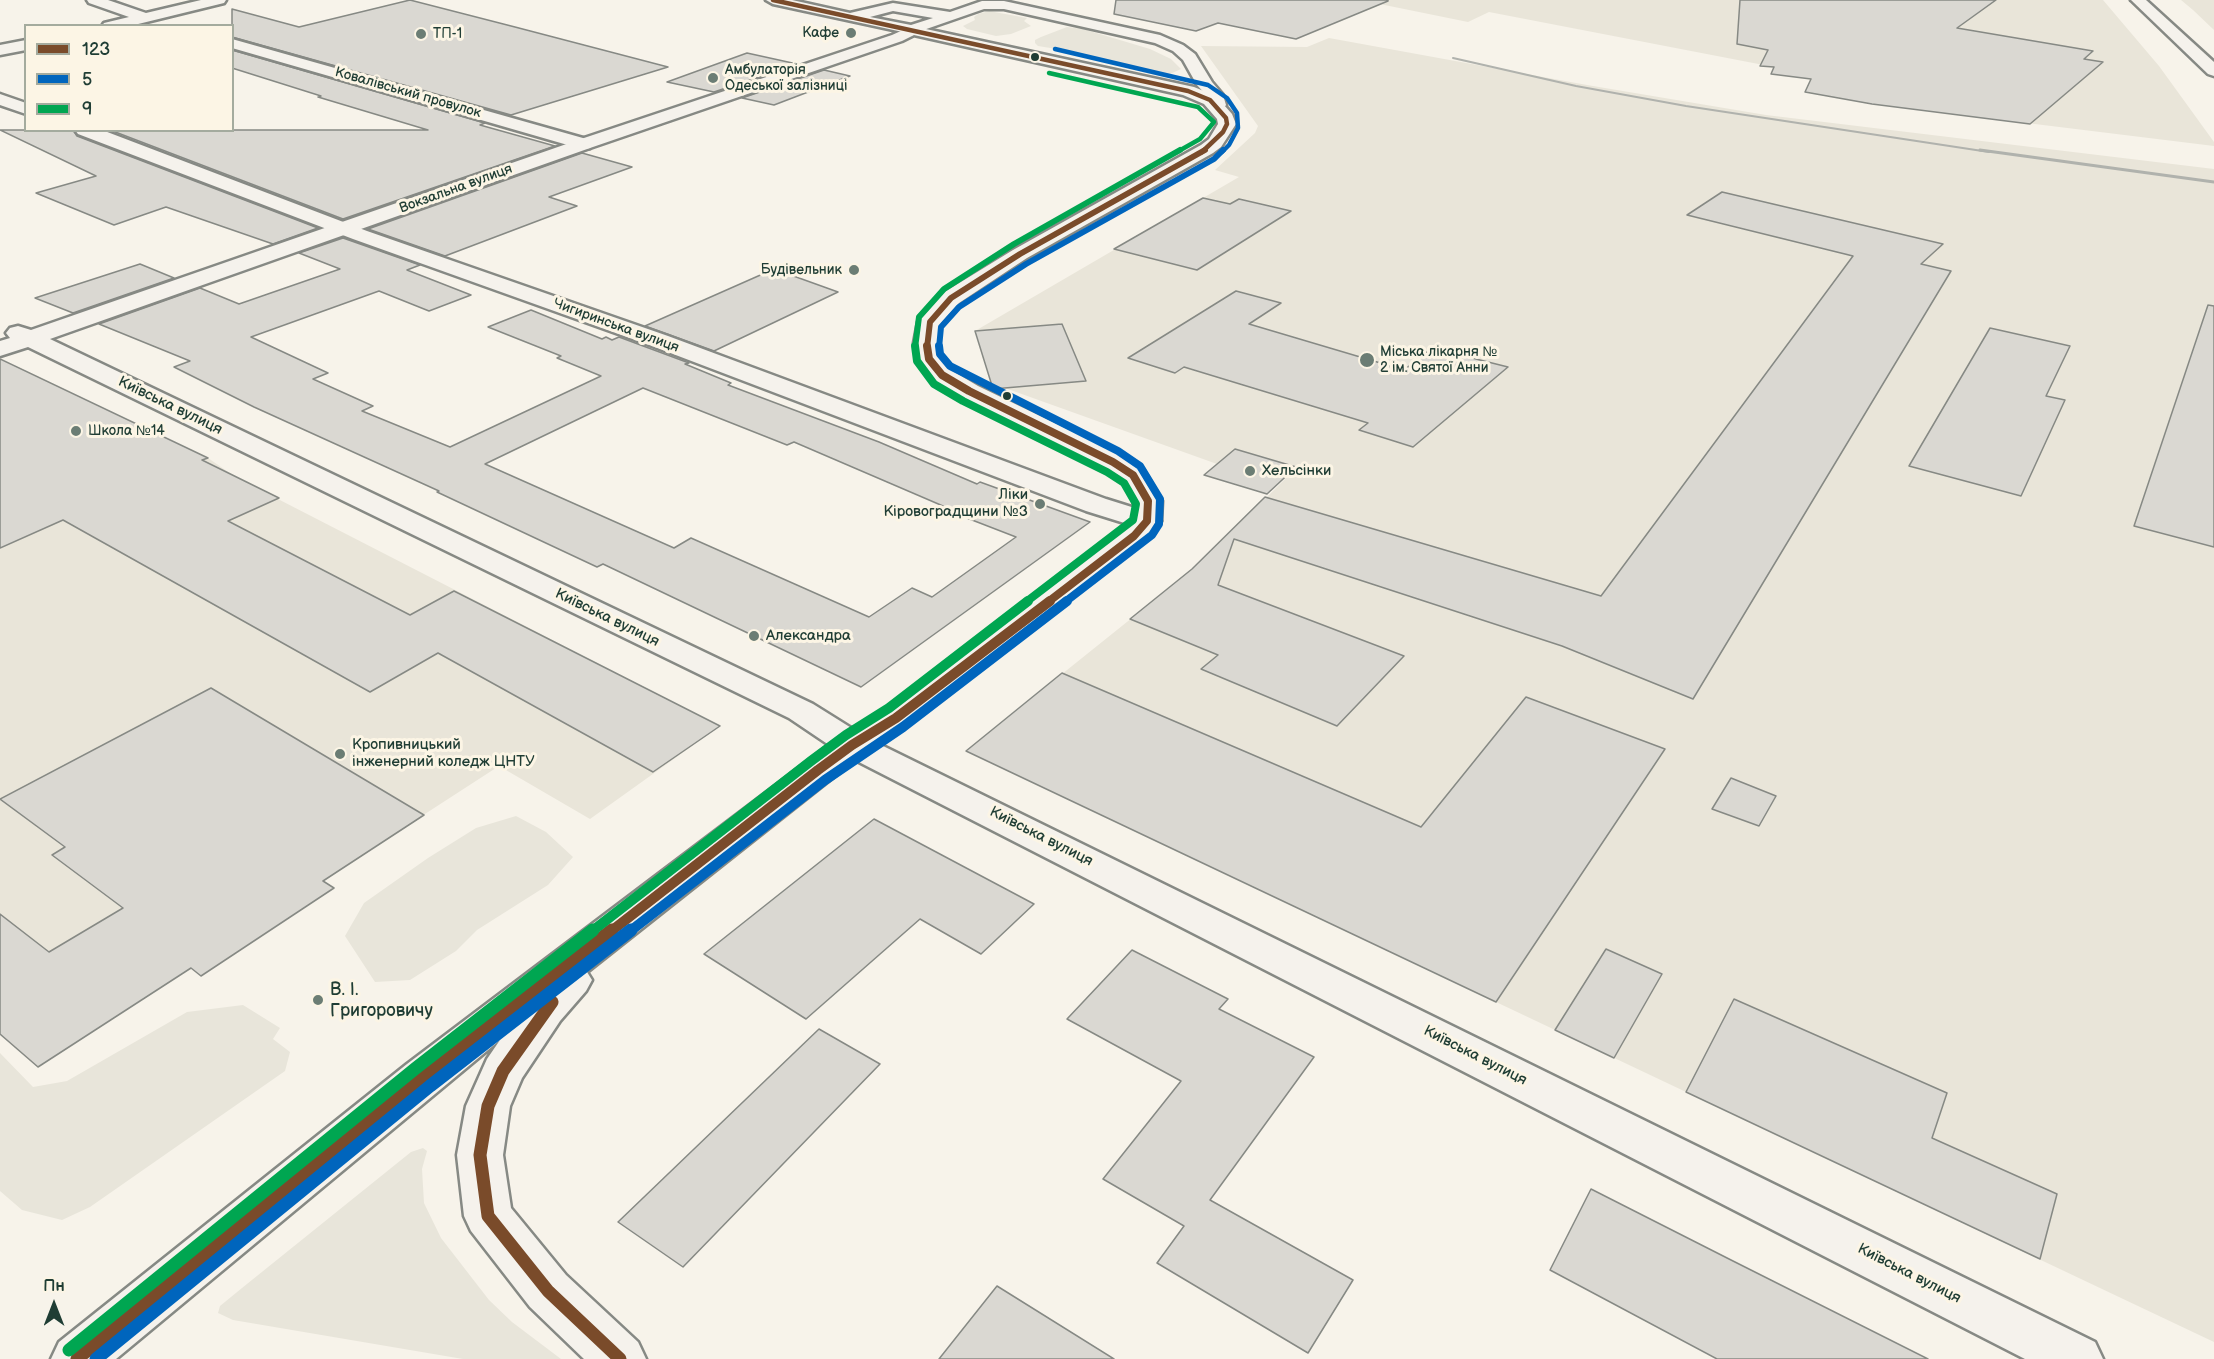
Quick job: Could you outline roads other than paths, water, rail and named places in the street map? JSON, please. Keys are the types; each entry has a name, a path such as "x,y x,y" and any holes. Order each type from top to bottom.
{"street":[{"path":"94,0 167,24"},
{"path":"116,24 219,0"},
{"path":"773,0 1188,91 1203,96 1217,105"},
{"path":"2138,0 2214,71"},
{"name":"Вокзальна вулиця","path":"0,349 584,144 897,38 951,16 982,6 1004,4 1160,40 1188,57 1205,85 1215,95 1217,105 1227,117 1227,124 1215,143 1149,183 1020,254 951,298 930,322 926,343 929,359 942,375 969,392 1113,462 1133,475 1149,501 1147,521"},
{"path":"850,17 893,7 951,16"},
{"name":"Ковалівський провулок","path":"234,44 584,144"},
{"path":"0,50 24,45"},
{"path":"0,99 24,108"},
{"name":"Чигиринська вулиця","path":"89,132 346,228 660,341 1096,505 1147,521"},
{"name":"Київська вулиця","path":"0,325 801,711 852,745 907,770 2077,1359"},
{"path":"77,1359 423,1077 852,745 896,718 1134,536 1147,521"},
{"path":"614,930 545,1010 503,1071 488,1106 480,1155 488,1216 548,1291 620,1359"}],"railway":[{"path":"1453,58 1576,86 1686,106 1989,152"},
{"path":"1980,150 2214,182"}],"place":[{"name":"Кафе","path":"851,33"},
{"name":"ТП-1","path":"421,34"},
{"name":"Амбулаторія Одеської залізниці","path":"713,78"},
{"name":"Будівельник","path":"854,270"},
{"name":"Міська лікарня № 2 ім. Святої Анни","path":"1367,360"},
{"name":"Школа №14","path":"76,431"},
{"name":"Хельсінки","path":"1250,471"},
{"name":"Ліки Кіровоградщини №3","path":"1040,504"},
{"name":"Александра","path":"754,636"},
{"name":"Кропивницький інженерний коледж ЦНТУ","path":"340,754"},
{"name":"В. І. Григоровичу","path":"318,1000"}]}
